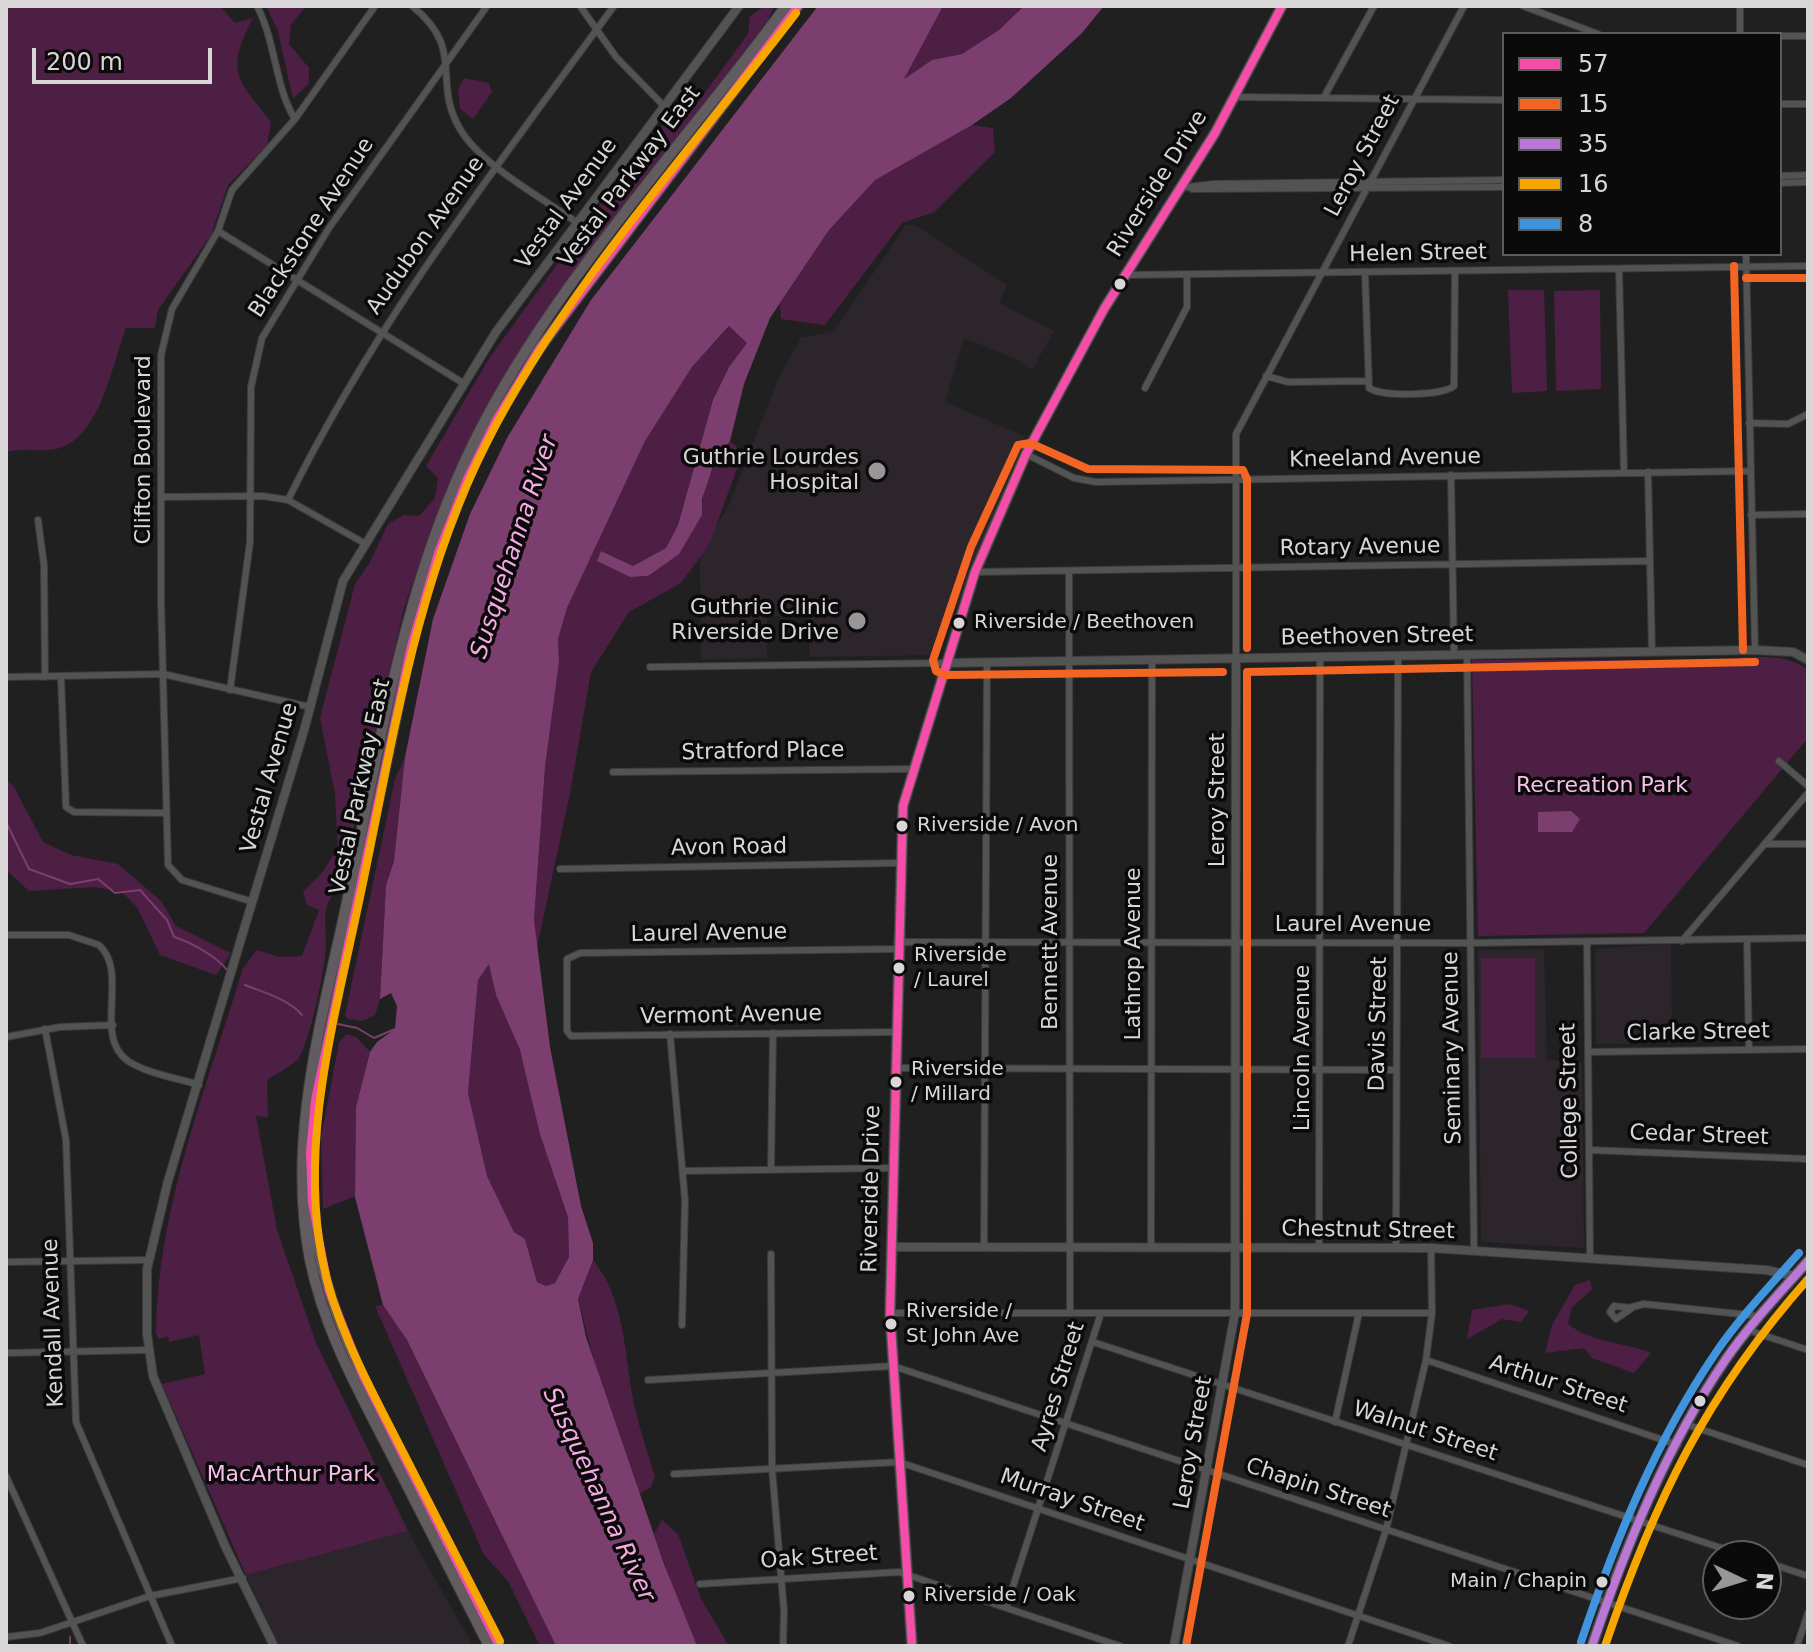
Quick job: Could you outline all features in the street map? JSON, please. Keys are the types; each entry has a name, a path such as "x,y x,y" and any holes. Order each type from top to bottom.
{"main road":[{"name":"Vestal Parkway East","path":"489,1646 357,1388 322,1309 309,1257 303,1206 301,1153 305,1104 404,638 427,557 450,494 475,440 529,346 786,6"},
{"name":"Vestal Parkway East","path":"499,1646 363,1379 329,1298 312,1212 310,1146 315,1100 411,646 438,553 467,479 517,384 561,318 798,6"},
{"name":"Riverside Drive","path":"912,1646 890,1313 902,812 975,572 1026,454 1125,275 1235,97 1282,6"},
{"path":"1592,1646 1606,1603 1640,1522 1716,1375 1748,1330 1808,1261"}],"street":[{"path":"257,6 271,37 285,97 295,119"},
{"name":"Clifton Boulevard","path":"253,902 174,874 168,865 161,355 165,327 184,284 218,231 232,190 295,119 375,6"},
{"path":"412,6 434,26 444,44 449,98 459,128 496,166 576,222"},
{"name":"Blackstone Avenue","path":"230,690 250,542 254,366 268,323 329,228 487,6"},
{"path":"580,6 596,31 662,104"},
{"name":"Audubon Avenue","path":"288,500 318,439 381,332 496,166 614,6"},
{"name":"Vestal Avenue","path":"274,1646 162,1403 148,1350 149,1260 168,1181 310,707 339,592 364,543 463,383 662,104 739,6"},
{"path":"1324,97 1374,6"},
{"name":"Leroy Street","path":"1174,1646 1235,1313 1236,434 1464,6"},
{"path":"1523,6 1593,32"},
{"path":"1740,6 1740,32"},
{"path":"1782,36 1808,36"},
{"path":"1235,97 1415,96 1502,100"},
{"path":"1782,104 1808,104"},
{"path":"1782,176 1808,175"},
{"path":"1180,188 1213,184 1272,188 1502,180"},
{"path":"1782,183 1808,182"},
{"path":"1368,186 1502,187"},
{"path":"218,231 463,383"},
{"path":"1746,256 1755,650"},
{"name":"Helen Street","path":"1125,275 1808,266"},
{"path":"1619,269 1624,473"},
{"path":"1365,273 1369,388 1379,393 1440,393 1453,389 1455,271"},
{"path":"1145,388 1187,307 1187,275"},
{"path":"1266,376 1288,382 1367,381"},
{"path":"1749,423 1788,424 1808,414"},
{"name":"Kneeland Avenue","path":"1026,454 1085,481 1750,471"},
{"path":"1648,472 1652,652"},
{"path":"1451,475 1454,654"},
{"path":"161,497 251,496 288,500 364,543"},
{"path":"1751,515 1808,514"},
{"path":"38,520 44,565 45,677"},
{"name":"Rotary Avenue","path":"975,572 1650,561"},
{"name":"Bennett Avenue","path":"1069,571 1070,1313"},
{"name":"Beethoven Street","path":"945,663 1755,650 1793,652 1808,660"},
{"name":"Seminary Avenue","path":"1467,654 1474,1250"},
{"name":"Davis Street","path":"1396,1249 1398,655"},
{"name":"Lincoln Avenue","path":"1319,1248 1322,1071 1320,656"},
{"name":"Lathrop Avenue","path":"1151,1248 1152,659"},
{"path":"984,1248 987,662"},
{"path":"650,667 945,663"},
{"path":"6,677 163,674 310,707"},
{"path":"61,677 66,807 74,812 166,813"},
{"path":"1779,761 1808,786"},
{"name":"Stratford Place","path":"613,772 913,769"},
{"path":"1682,941 1808,793"},
{"path":"1765,844 1808,844"},
{"name":"Avon Road","path":"560,869 899,863"},
{"path":"6,935 69,935 99,945 112,967 116,1045 126,1060 199,1085"},
{"name":"Laurel Avenue","path":"568,1034 569,955 985,942 1469,943 1808,938"},
{"path":"1747,940 1749,1050"},
{"name":"College Street","path":"1587,942 1590,1258"},
{"path":"6,1037 45,1029 113,1025"},
{"name":"Kendall Avenue","path":"45,1029 66,1140 71,1352 76,1422 172,1646"},
{"name":"Vermont Avenue","path":"568,1034 896,1032"},
{"path":"771,1169 773,1033"},
{"path":"670,1034 683,1171 682,1325"},
{"name":"Clarke Street","path":"1589,1052 1808,1049"},
{"path":"895,1068 1396,1070"},
{"name":"Cedar Street","path":"1590,1150 1808,1159"},
{"path":"683,1171 892,1168"},
{"name":"Chestnut Street","path":"891,1247 1431,1248 1766,1270 1795,1276"},
{"path":"1348,1646 1386,1530 1426,1360 1432,1313 1431,1248"},
{"path":"771,1254 769,1373 783,1646"},
{"path":"6,1262 149,1260"},
{"path":"1632,1307 1644,1304 1760,1316"},
{"path":"890,1313 1432,1313"},
{"name":"Ayres Street","path":"1006,1608 1101,1313"},
{"path":"1335,1422 1359,1313"},
{"path":"1748,1330 1808,1350"},
{"name":"Walnut Street","path":"1093,1342 1702,1542"},
{"path":"6,1353 148,1350"},
{"name":"Arthur Street","path":"1426,1360 1678,1445"},
{"name":"Chapin Street","path":"648,1380 893,1366 1738,1646"},
{"path":"1688,1425 1808,1465"},
{"name":"Murray Street","path":"674,1474 899,1462 1449,1646"},
{"path":"6,1476 19,1498 83,1646"},
{"path":"1782,1567 1808,1576"},
{"name":"Oak Street","path":"700,1584 885,1572 907,1575 1120,1646"},
{"path":"6,1637 40,1633 150,1596 243,1578"},
{"path":"1797,1646 1808,1613"}],"shaded area":[{"name":"Guthrie Lourdes Hospital","path":"906,225 915,225 1007,285 999,303 1054,331 1032,370 1021,361 964,338 945,402 1026,437 937,655 810,657 808,617 767,616 767,658 701,660 700,552 729,505 779,377 801,338 831,332 840,322"},
{"path":"1671,944 1672,1043 1596,1044 1595,949"},
{"path":"1544,949 1547,1060 1582,1062 1584,1248 1481,1242 1478,950"},
{"path":"408,1531 473,1646 280,1646 246,1575"}],"green space":[{"path":"6,6 220,6 235,23 253,18 244,36 237,63 243,84 271,122 267,145 228,185 211,235 158,310 155,328 126,328 102,399 84,431 71,443 56,449 6,452"},
{"path":"266,6 306,6 291,25 289,44 309,68 309,83 293,99 278,31"},
{"name":"MacArthur Park","path":"765,6 774,6 768,20 542,316 492,396 443,497 404,608 341,883 327,906 323,969 307,1039 298,1059 267,1080 268,1117 256,1116 277,1230 316,1343 408,1531 246,1575 162,1384 205,1374 199,1335 169,1342 168,1336 159,1339 156,1333 159,1286 174,1194 186,1148 243,968 257,950 280,957 302,956 319,910 307,905 303,892 322,873 338,848 335,794 320,718 355,584 369,564 388,524 404,515 419,516 435,498 438,478 426,466 490,357 618,180 650,163 665,143 660,133 664,118 674,109 690,113 748,34 750,16"},
{"path":"943,6 1024,6 999,30 962,54 932,60 902,80"},
{"path":"464,78 489,83 492,92 473,119 460,109 458,90"},
{"path":"972,125 993,128 995,152 934,212 902,223 825,325 781,319 780,304 829,230 874,180"},
{"path":"1508,290 1544,290 1547,391 1512,393"},
{"path":"1600,290 1601,389 1556,391 1554,291"},
{"path":"730,326 748,343 729,367 713,400 678,525 666,548 633,566 601,551 597,560 630,577 649,576 702,515 706,485 714,466 730,441 737,447 739,463 709,545 681,583 629,612 591,672 570,793 536,952 534,920 545,767 559,662 558,639 567,608 645,441 692,367"},
{"name":"Recreation Park","path":"1744,657 1786,659 1808,670 1808,738 1644,933 1478,936 1472,660 1730,660"},
{"path":"405,757 394,861 386,885 380,999 375,1015 362,1021 348,1019 345,1015 395,779"},
{"path":"6,779 14,787 43,842 71,855 118,864 161,901 176,926 231,953 216,975 160,955 137,907 122,892 94,887 29,891 6,870"},
{"path":"1481,958 1535,958 1535,1058 1481,1058"},
{"path":"490,963 496,995 520,1050 568,1217 569,1257 555,1283 546,1286 537,1282 525,1239 514,1232 487,1176 468,1093 478,980"},
{"path":"346,1034 356,1037 370,1052 356,1107 355,1196 323,1209 321,1137 339,1043"},
{"path":"593,1260 617,1307 634,1404 655,1477 651,1487 639,1494 599,1379 578,1299"},
{"path":"1590,1280 1592,1289 1572,1307 1568,1324 1597,1339 1651,1353 1634,1373 1592,1358 1584,1348 1545,1353 1552,1325 1575,1285"},
{"path":"1510,1304 1529,1311 1521,1322 1502,1319 1467,1339 1472,1310"},
{"path":"383,1305 407,1340 556,1646 540,1646 508,1581 484,1555 375,1306"},
{"path":"662,1520 678,1534 701,1599 729,1646 697,1646 687,1628 654,1534"}],"water":[{"name":"Susquehanna River","path":"818,6 943,6 904,79 932,60 962,54 999,30 1024,6 1104,6 1081,34 1011,98 972,125 875,180 829,230 770,318 744,384 730,441 714,463 702,499 702,515 679,554 648,576 630,577 597,561 601,551 633,566 666,548 678,525 713,400 729,367 747,343 729,326 692,367 645,441 567,608 558,639 559,662 545,767 534,920 550,1047 581,1206 593,1243 593,1260 578,1299 586,1337 664,1564 697,1646 556,1646 407,1340 383,1305 355,1197 356,1107 370,1052 377,1042 395,1029 397,1006 391,993 380,999 386,885 394,861 405,757 433,619 470,514 507,438 591,300","holes":["489,964 496,995 520,1050 540,1134 568,1217 569,1257 555,1283 546,1286 537,1282 525,1239 514,1232 487,1176 468,1093 478,980"]},
{"path":"1571,811 1580,819 1572,832 1538,832 1538,812"}],"waterway":[{"path":"6,822 29,869 70,884 98,879 115,893 140,890 167,920 174,937 203,950 227,970"},
{"path":"245,985 283,1001 302,1015"},
{"path":"338,1024 357,1028 374,1038 395,1029"},
{"path":"70,1637 70,1646"}],"transit line":[{"name":"57","path":"499,1646 363,1376 329,1291 312,1202 310,1153 315,1100 411,646 438,553 467,479 496,420 539,349 798,6"},
{"name":"57","path":"912,1646 890,1313 903,806 975,572 1026,454 1104,309 1215,133 1282,6"},
{"name":"16","path":"500,1641 366,1379 335,1308 322,1258 316,1214 315,1170 322,1083 407,673 422,614 461,499 486,444 553,330 631,222 796,13"},
{"name":"15","path":"1734,266 1743,650"},
{"name":"15","path":"1746,278 1808,278"},
{"name":"15","path":"1223,672 945,675 936,671 933,660 971,547 1018,445 1030,443 1088,469 1243,470 1247,479 1247,648"},
{"name":"15","path":"1186,1646 1247,1314 1247,672 1755,662"},
{"name":"8","path":"1581,1642 1623,1529 1675,1420 1726,1338 1799,1253"},
{"name":"35","path":"1592,1646 1649,1498 1704,1392 1735,1346 1808,1261"},
{"name":"16","path":"1605,1646 1643,1544 1687,1452 1740,1365 1808,1279"}],"place":[{"name":"Guthrie Lourdes Hospital","path":"877,471"},
{"name":"Guthrie Clinic Riverside Drive","path":"857,621"},
{"name":"Riverside / Beethoven","path":"959,623"},
{"name":"Riverside / Avon","path":"902,826"},
{"name":"Riverside / Laurel","path":"899,968"},
{"name":"Riverside / Millard","path":"896,1082"},
{"name":"Riverside / St John Ave","path":"891,1324"},
{"name":"Main / Chapin","path":"1602,1582"},
{"name":"Riverside / Oak","path":"909,1596"}]}
